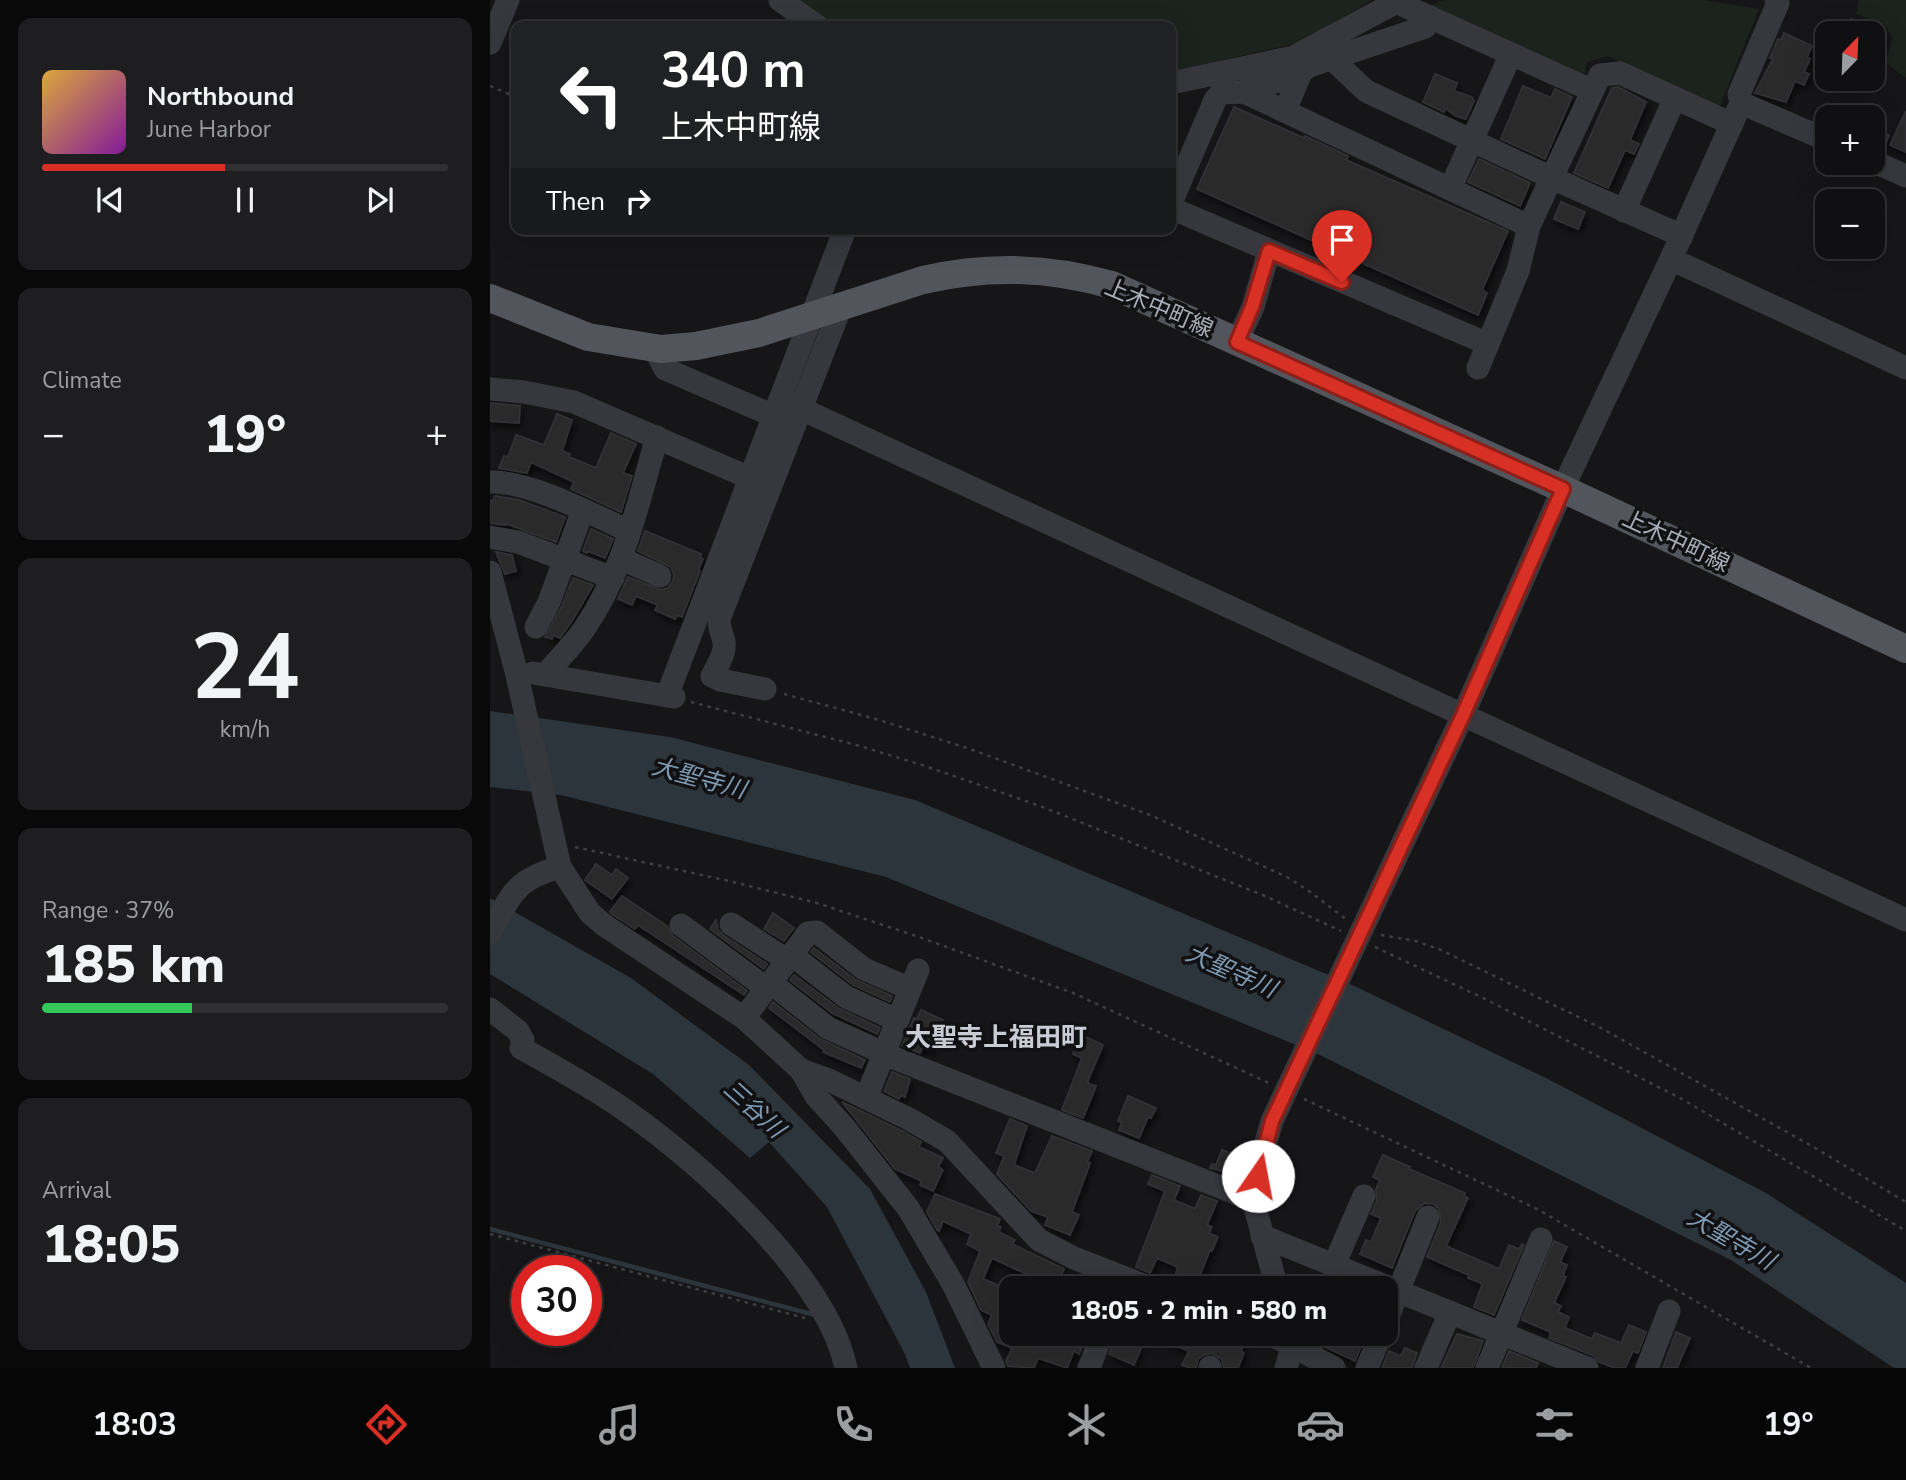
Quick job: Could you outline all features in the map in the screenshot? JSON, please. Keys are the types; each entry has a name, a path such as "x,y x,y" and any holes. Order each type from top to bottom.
{"main road":[{"name":"上木中町線","path":"490,298 588,337 654,348 696,346 758,333 949,274 997,268 1050,271 1112,285 1563,489 1906,649"}],"street":[{"path":"490,43 508,0"},
{"path":"780,0 810,21"},
{"path":"1274,1276 1254,1200 1272,1121 1463,715 1563,489 1682,236 1736,114 1739,94 1778,3 1776,0"},
{"path":"1176,82 1294,57 1398,1 1591,90"},
{"path":"1286,111 1299,77 1308,66 1425,27 1430,17"},
{"path":"1450,189 1511,54"},
{"path":"1332,59 1366,91 1682,236"},
{"path":"1478,368 1518,271 1529,226 1600,75 1620,73 1675,98 1815,137"},
{"path":"1244,92 1251,86 1299,77"},
{"path":"1176,191 1214,100 1221,93 1244,92 1529,226"},
{"path":"1625,211 1675,98"},
{"path":"1885,167 1906,176"},
{"path":"1176,210 1488,344"},
{"path":"516,671 671,696 843,235"},
{"path":"1237,342 1252,307 1269,251"},
{"path":"1671,259 1906,368"},
{"path":"765,689 712,676 724,650 719,619 841,306"},
{"path":"654,348 665,369 777,408 802,409 1906,920"},
{"path":"490,389 524,392 574,402 750,478"},
{"path":"545,675 582,632 618,569 657,437"},
{"path":"490,482 539,492 629,531"},
{"path":"536,627 549,601 583,510"},
{"path":"490,537 518,542 564,558 660,576"},
{"path":"490,572 516,671 560,867 578,898 604,925 744,1018 801,1070 816,1096 908,1208 953,1284 994,1368"},
{"path":"490,933 514,891 524,881 560,867"},
{"path":"731,924 790,957 846,997 888,1016"},
{"path":"681,925 828,1028 880,1052 1254,1200"},
{"path":"744,1018 808,933 817,932 864,969 909,977 880,1052 866,1098"},
{"path":"490,1009 518,1031 523,1040 521,1048 620,1107 655,1132 716,1184 799,1275 838,1342 846,1368"},
{"path":"801,1070 829,1080 931,1130 947,1142 1039,1240 1109,1276"},
{"path":"1334,1265 1364,1196"},
{"path":"1399,1291 1428,1217"},
{"path":"1262,1236 1587,1368"},
{"path":"1487,1368 1541,1239"},
{"path":"1647,1368 1669,1311"},
{"path":"1426,1368 1450,1312"},
{"path":"1089,1368 1097,1346"},
{"path":"1286,1368 1291,1346"},
{"path":"1302,1346 1334,1368"},
{"path":"1367,1368 1376,1346"}],"path":[{"path":"490,86 511,95"},
{"path":"671,696 860,746 962,779 1040,806 1265,896 1481,996 1682,1099 1906,1231"},
{"path":"554,840 805,900 919,937 1073,993 1288,1086 1537,1209 1811,1368"},
{"path":"490,1234 828,1324"}],"shaded area":[{"path":"788,0 1372,0 1302,42 1176,71 1176,21 819,21"},
{"path":"1444,0 1703,0 1759,9 1719,108 1608,56 1587,62 1584,75 1430,5"},
{"path":"1859,0 1906,0 1906,78 1886,63 1892,38 1885,21 1874,21 1856,14"}],"water":[{"name":"大聖寺川","path":"490,711 670,737 915,800 1350,984 1546,1078 1766,1193 1906,1283 1906,1368 1894,1368 1731,1260 1318,1054 886,877 561,795 490,787"},
{"name":"三谷川","path":"490,898 631,978 749,1065 870,1189 926,1292 955,1368 910,1368 827,1207 769,1142 750,1158 653,1074 490,974"}],"building":[{"path":"1784,33 1812,46 1804,72 1809,74 1804,85 1795,81 1786,102 1755,93 1773,59 1770,58 1778,39 1781,40"},
{"path":"1435,74 1457,83 1454,91 1472,97 1474,101 1466,119 1445,108 1444,112 1423,102"},
{"path":"1523,86 1551,98 1555,89 1572,97 1545,159 1501,139"},
{"path":"1618,87 1646,102 1630,140 1639,144 1634,154 1625,150 1608,188 1574,173 1612,88"},
{"path":"1234,107 1304,138 1305,136 1348,156 1346,160 1508,231 1482,290 1487,293 1478,315 1197,189"},
{"path":"1906,111 1906,152 1890,145"},
{"path":"1479,159 1530,183 1520,206 1468,182"},
{"path":"1561,202 1585,212 1578,229 1554,219"},
{"path":"490,403 520,406 519,423 490,421"},
{"path":"557,414 572,420 562,451 570,454 569,457 596,468 611,433 636,444 623,473 632,476 621,512 571,489 574,482 531,462 527,473 499,468 504,456 508,457 516,435 544,445"},
{"path":"495,496 519,500 565,517 556,542 504,523 505,525 490,523 490,500 493,501"},
{"path":"591,529 613,539 605,558 583,551"},
{"path":"645,531 701,554 703,559 698,570 700,571 682,617 677,615 675,619 655,610 658,605 636,596 632,605 618,599 628,577 661,590 668,588 673,581 671,567 638,551"},
{"path":"496,552 512,555 516,571 505,574"},
{"path":"573,578 593,585 560,638 553,635 552,639 545,637 561,608"},
{"path":"596,864 612,875 616,869 628,878 612,899 585,880"},
{"path":"622,896 667,926 673,936 747,991 744,995 638,925 635,929 612,914 610,912"},
{"path":"773,913 794,928 784,941 764,929"},
{"path":"716,920 718,930 723,935 767,964 764,969 710,929"},
{"path":"814,948 856,980 892,996 890,1002 853,985 811,952"},
{"path":"794,975 838,1008 880,1028 877,1034 832,1013 790,980"},
{"path":"773,1002 820,1039 865,1060 861,1068 823,1052 824,1050 769,1008"},
{"path":"921,1010 943,1020 931,1050 923,1046 920,1053 902,1046 914,1018 917,1019"},
{"path":"1081,1035 1103,1045 1087,1083 1096,1086 1083,1118 1062,1110 1082,1058 1073,1054"},
{"path":"892,1072 910,1079 905,1097 901,1095 899,1099 884,1091"},
{"path":"1128,1096 1156,1108 1151,1118 1148,1117 1139,1138 1119,1130 1122,1122 1118,1121"},
{"path":"842,1102 902,1131 921,1142 919,1147 943,1158 938,1167 943,1170 933,1191 920,1185 922,1181 895,1169"},
{"path":"1010,1119 1027,1126 1014,1165 1035,1173 1052,1136 1092,1151 1072,1212 1079,1215 1070,1235 1045,1225 1048,1217 1031,1211 997,1174 1004,1156 996,1153"},
{"path":"1222,1150 1244,1158 1237,1175 1210,1168 1212,1164 1216,1165"},
{"path":"1383,1155 1465,1193 1464,1196 1468,1198 1446,1246 1499,1269 1509,1245 1519,1249 1524,1245 1494,1315 1474,1307 1481,1283 1427,1257 1441,1222 1439,1209 1434,1204 1425,1203 1415,1211 1392,1268 1360,1254 1366,1240 1371,1242 1381,1218 1371,1214 1377,1201 1376,1189 1380,1180 1373,1177"},
{"path":"1152,1175 1180,1186 1174,1200 1195,1209 1201,1195 1217,1201 1207,1225 1212,1227 1209,1233 1218,1237 1200,1276 1175,1276 1178,1267 1157,1258 1150,1273 1136,1267 1165,1191 1148,1184"},
{"path":"935,1194 1000,1219 997,1226 1001,1227 999,1232 1015,1240 1012,1244 1064,1269 1061,1276 1030,1276 992,1258 983,1279 999,1286 999,1343 988,1324 992,1315 981,1310 968,1282 980,1251 967,1244 971,1234 943,1221 939,1231 937,1230 927,1212"},
{"path":"1554,1241 1567,1247 1560,1262 1567,1265 1563,1276 1566,1277 1554,1303 1561,1306 1558,1312 1569,1317 1565,1328 1592,1339 1595,1333 1621,1343 1629,1325 1646,1332 1638,1353 1633,1351 1625,1368 1615,1368 1599,1362 1592,1355 1549,1338 1551,1332 1522,1320"},
{"path":"1676,1332 1690,1338 1677,1368 1663,1368"},
{"path":"1457,1334 1483,1341 1473,1368 1441,1368"},
{"path":"1007,1346 1083,1346 1079,1354 1074,1351 1067,1368 1038,1358 1034,1368 1008,1366 1006,1361 1012,1348"},
{"path":"1112,1346 1142,1346 1134,1365 1109,1354"},
{"path":"1176,1346 1243,1346 1241,1351 1244,1353 1238,1368 1224,1368 1222,1359 1211,1353 1198,1359 1196,1368 1190,1368 1182,1365 1189,1351"},
{"path":"1323,1346 1361,1346 1355,1361"},
{"path":"1405,1348 1417,1353 1412,1368 1382,1368 1389,1351 1401,1356"},
{"path":"1509,1351 1538,1363 1536,1368 1502,1368"}],"waterway":[{"path":"490,1229 815,1315"}],"district":[{"name":"大聖寺上福田町","path":"996,1037"}],"route":[{"path":"1258,1176 1272,1121 1463,715 1563,489 1237,342 1252,307 1269,251 1342,282"}]}
